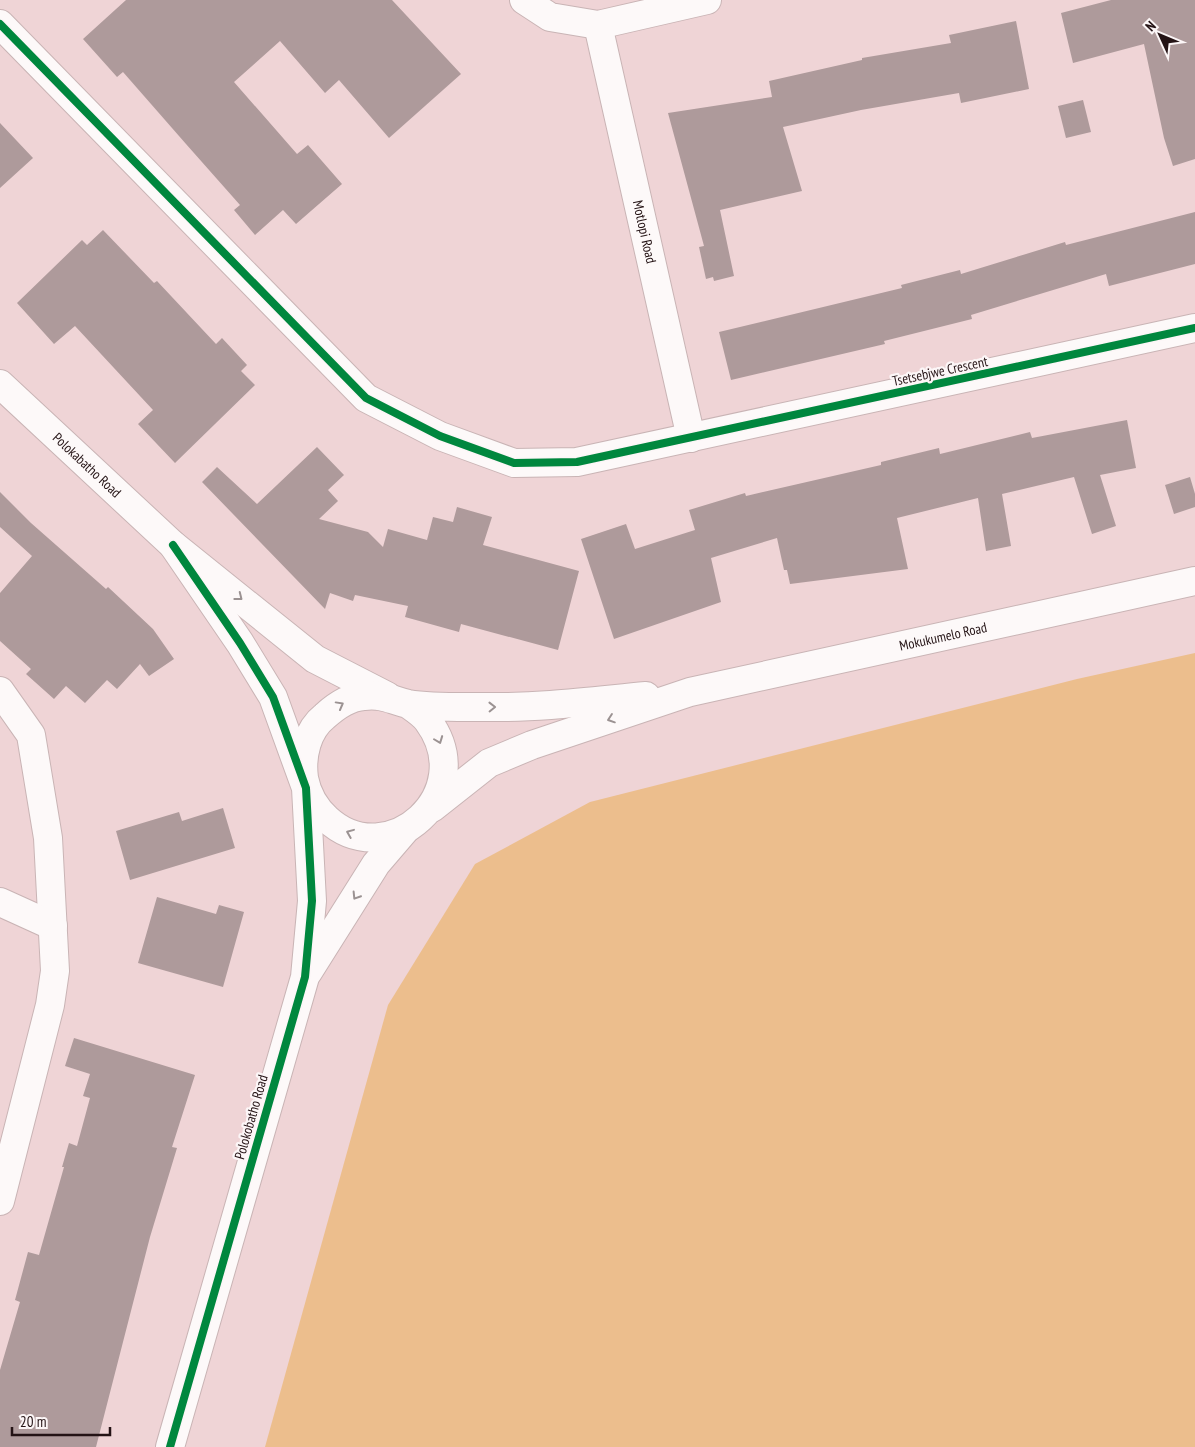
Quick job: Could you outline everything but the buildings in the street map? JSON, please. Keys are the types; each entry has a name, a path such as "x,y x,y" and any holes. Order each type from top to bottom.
{"street":[{"path":"524,0 550,16 598,26 707,0"},
{"name":"Tsetsebjwe Crescent","path":"0,24 366,398 440,436 514,463 577,462 1195,328"},
{"name":"Motlopi Road","path":"598,26 691,438"},
{"name":"Polokabatho Road","path":"0,384 173,545"},
{"path":"173,545 315,659 397,700 427,719 440,739 445,762 442,786 432,808"},
{"path":"173,545 240,643 273,698 306,788 317,810 335,826 358,836 383,837 406,830"},
{"name":"Mokukumelo Road","path":"690,692 1195,581"},
{"path":"0,691 31,735 48,838 55,971 50,1005 0,1201"},
{"path":"306,788 302,764 308,740 320,719 339,704 362,696 489,707 550,705 690,692"},
{"path":"305,977 376,864 406,830 489,763 532,745 690,692"},
{"name":"Polokobatho Road","path":"170,1447 305,977 312,901 306,788"},
{"path":"0,902 53,926"}],"shaded area":[{"path":"1195,653 1195,1447 265,1447 388,1005 475,864 590,802 1077,679"}],"cycle path":[{"path":"0,24 366,398 440,436 514,463 577,462 1195,328"},
{"path":"170,1447 305,977 312,901 306,788 273,697 240,643 173,545"}]}
